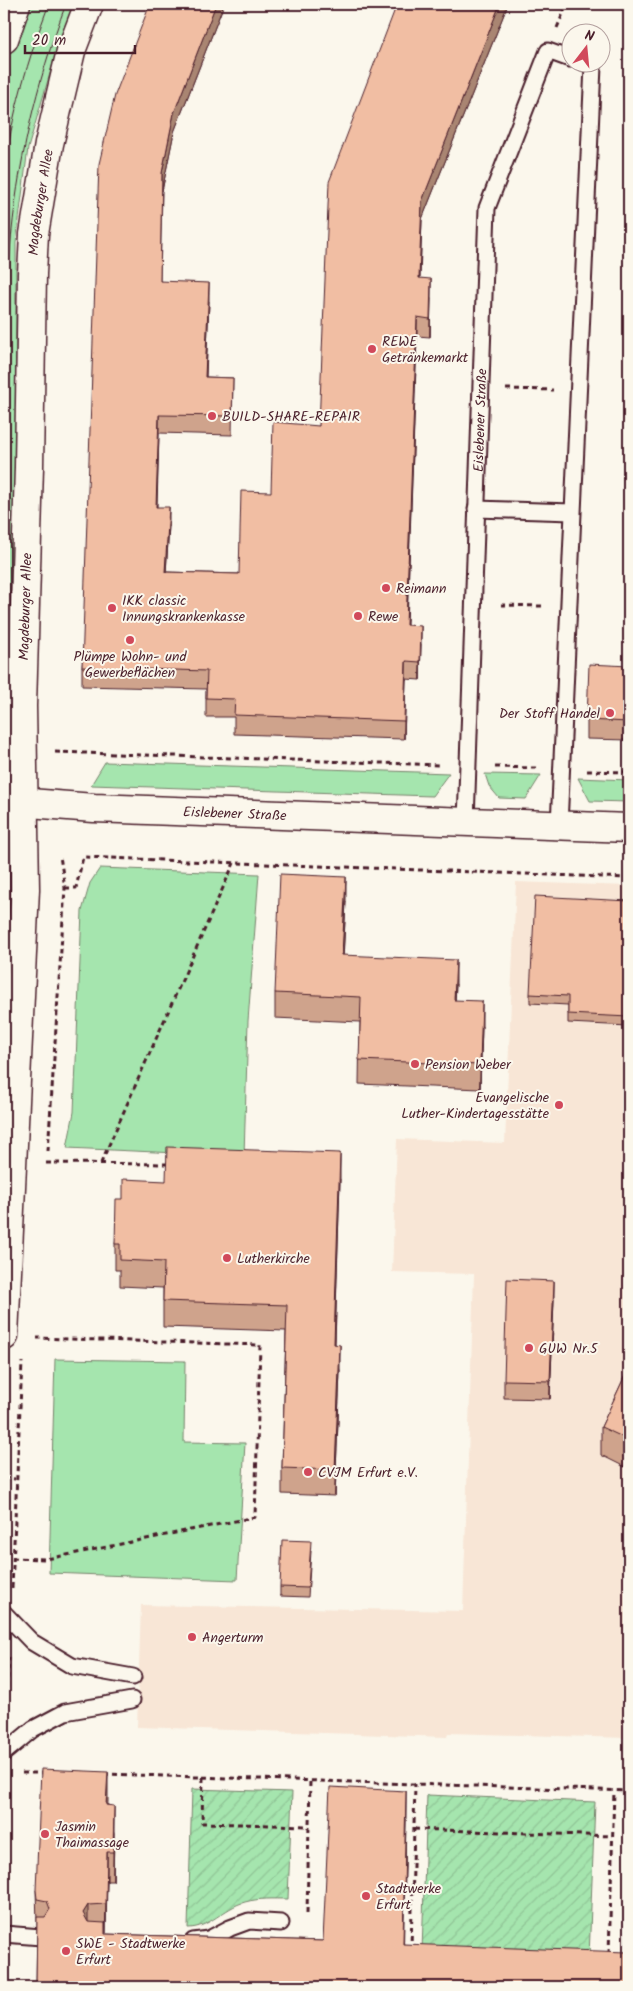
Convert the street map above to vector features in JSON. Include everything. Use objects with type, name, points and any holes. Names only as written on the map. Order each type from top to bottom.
[{"type":"main road","points":[[4,39],[16,4]]},
{"type":"main road","name":"Magdeburger Allee","points":[[4,1336],[25,889],[14,802],[22,706],[34,234],[49,144],[71,51],[89,4]]},
{"type":"main road","name":"Eislebener Straße","points":[[14,802],[94,808],[629,828]]},
{"type":"lane","name":"Eislebener Straße","points":[[466,822],[487,208],[548,52],[560,55]]},
{"type":"lane","points":[[559,826],[560,770],[593,72]]},
{"type":"lane","points":[[476,508],[572,512]]},
{"type":"lane","points":[[4,1613],[32,1642],[72,1666],[133,1677]]},
{"type":"lane","points":[[4,1753],[33,1729],[65,1712],[132,1700]]},
{"type":"lane","points":[[179,1943],[209,1939],[249,1921],[281,1923]]},
{"type":"lane","points":[[4,1934],[41,1937]]},
{"type":"path","points":[[481,388],[579,391]]},
{"type":"path","points":[[473,604],[568,607]]},
{"type":"path","points":[[53,752],[629,772]]},
{"type":"path","points":[[65,888],[76,888],[83,857],[629,878]]},
{"type":"path","points":[[101,1163],[234,863]]},
{"type":"path","points":[[46,1162],[174,1164]]},
{"type":"path","points":[[12,1558],[47,1559],[255,1517],[260,1345],[33,1338]]},
{"type":"path","points":[[4,1478],[15,1479]]},
{"type":"path","points":[[13,1774],[50,1773]]},
{"type":"path","points":[[97,1774],[629,1791]]},
{"type":"path","points":[[203,1777],[202,1823],[309,1826]]},
{"type":"path","points":[[307,1919],[310,1781]]},
{"type":"path","points":[[411,1955],[415,1784]]},
{"type":"path","points":[[608,1961],[614,1791]]},
{"type":"path","points":[[414,1829],[612,1836]]},
{"type":"shaded area","points":[[516,882],[629,886],[629,1738],[448,1733],[447,1737],[137,1727],[141,1605],[463,1611],[474,1274],[392,1272],[397,1139],[505,1143]]},
{"type":"green space","points":[[22,4],[73,4],[58,46],[28,148],[16,243],[15,711],[4,711],[4,57]]},
{"type":"green space","points":[[105,762],[449,773],[432,796],[91,785]]},
{"type":"green space","points":[[485,774],[541,775],[526,799],[499,798],[489,786]]},
{"type":"green space","points":[[578,778],[629,780],[629,802],[590,801]]},
{"type":"green space","points":[[100,868],[259,874],[248,1021],[244,1156],[67,1148],[74,1112],[82,911],[90,883]]},
{"type":"green space","points":[[55,1359],[185,1361],[184,1442],[245,1443],[237,1580],[49,1573]]},
{"type":"green space","points":[[192,1789],[292,1792],[288,1899],[261,1899],[245,1902],[203,1925],[188,1928]]},
{"type":"green space","points":[[427,1795],[595,1802],[589,1958],[422,1952]]},
{"type":"building","points":[[150,4],[216,4],[174,113],[162,173],[160,281],[209,283],[205,377],[233,378],[232,416],[159,415],[156,507],[169,507],[165,572],[239,574],[241,491],[271,492],[273,422],[319,426],[329,182],[397,4],[500,4],[422,201],[419,278],[431,279],[430,319],[417,317],[406,625],[421,626],[420,662],[406,661],[404,721],[234,715],[235,699],[206,698],[207,671],[82,667],[99,164],[115,95]]},
{"type":"building","points":[[589,664],[629,666],[629,722],[587,720]]},
{"type":"building","points":[[280,874],[346,877],[342,955],[456,960],[454,1000],[482,1001],[480,1065],[359,1060],[361,997],[275,993]]},
{"type":"building","points":[[535,896],[629,901],[629,1017],[568,1014],[568,996],[530,994]]},
{"type":"building","name":"Lutherkirche","points":[[167,1147],[340,1153],[334,1344],[340,1345],[335,1470],[282,1468],[287,1305],[163,1301],[164,1262],[120,1260],[120,1244],[115,1244],[116,1199],[123,1199],[123,1179],[166,1181]]},
{"type":"building","name":"GUW Nr.5","points":[[507,1279],[554,1281],[550,1381],[504,1380]]},
{"type":"building","points":[[629,1367],[629,1440],[601,1427]]},
{"type":"building","points":[[282,1540],[311,1541],[308,1588],[280,1587]]},
{"type":"building","points":[[41,1769],[108,1772],[106,1805],[114,1806],[113,1852],[107,1852],[106,1904],[88,1905],[83,1913],[88,1922],[105,1923],[105,1934],[323,1941],[330,1787],[406,1791],[403,1944],[627,1952],[629,1853],[629,1987],[36,1987],[37,1917],[45,1917],[50,1909],[47,1901],[37,1899],[36,1890]]},
{"type":"tram line","points":[[4,175],[11,131],[21,88],[49,4]]},
{"type":"tram line","points":[[4,426],[8,273],[17,188],[37,94],[66,4]]},
{"type":"place","name":"REWE Getränkemarkt","points":[[372,349]]},
{"type":"place","name":"BUILD-SHARE-REPAIR","points":[[212,416]]},
{"type":"place","name":"Reimann","points":[[386,588]]},
{"type":"place","name":"IKK classic Innungskrankenkasse","points":[[112,608]]},
{"type":"place","name":"Rewe","points":[[358,616]]},
{"type":"place","name":"Plümpe Wohn- und Gewerbeflächen","points":[[130,640]]},
{"type":"place","name":"Der Stoff Handel","points":[[610,713]]},
{"type":"place","name":"Pension Weber","points":[[415,1064]]},
{"type":"place","name":"Evangelische Luther-Kindertagesstätte","points":[[559,1105]]},
{"type":"place","name":"Lutherkirche","points":[[227,1258]]},
{"type":"place","name":"GUW Nr.5","points":[[529,1348]]},
{"type":"place","name":"CVJM Erfurt e.V.","points":[[308,1472]]},
{"type":"place","name":"Angerturm","points":[[192,1637]]},
{"type":"place","name":"Jasmin Thaimassage","points":[[45,1834]]},
{"type":"place","name":"Stadtwerke Erfurt","points":[[366,1896]]},
{"type":"place","name":"SWE - Stadtwerke Erfurt","points":[[66,1951]]}]
